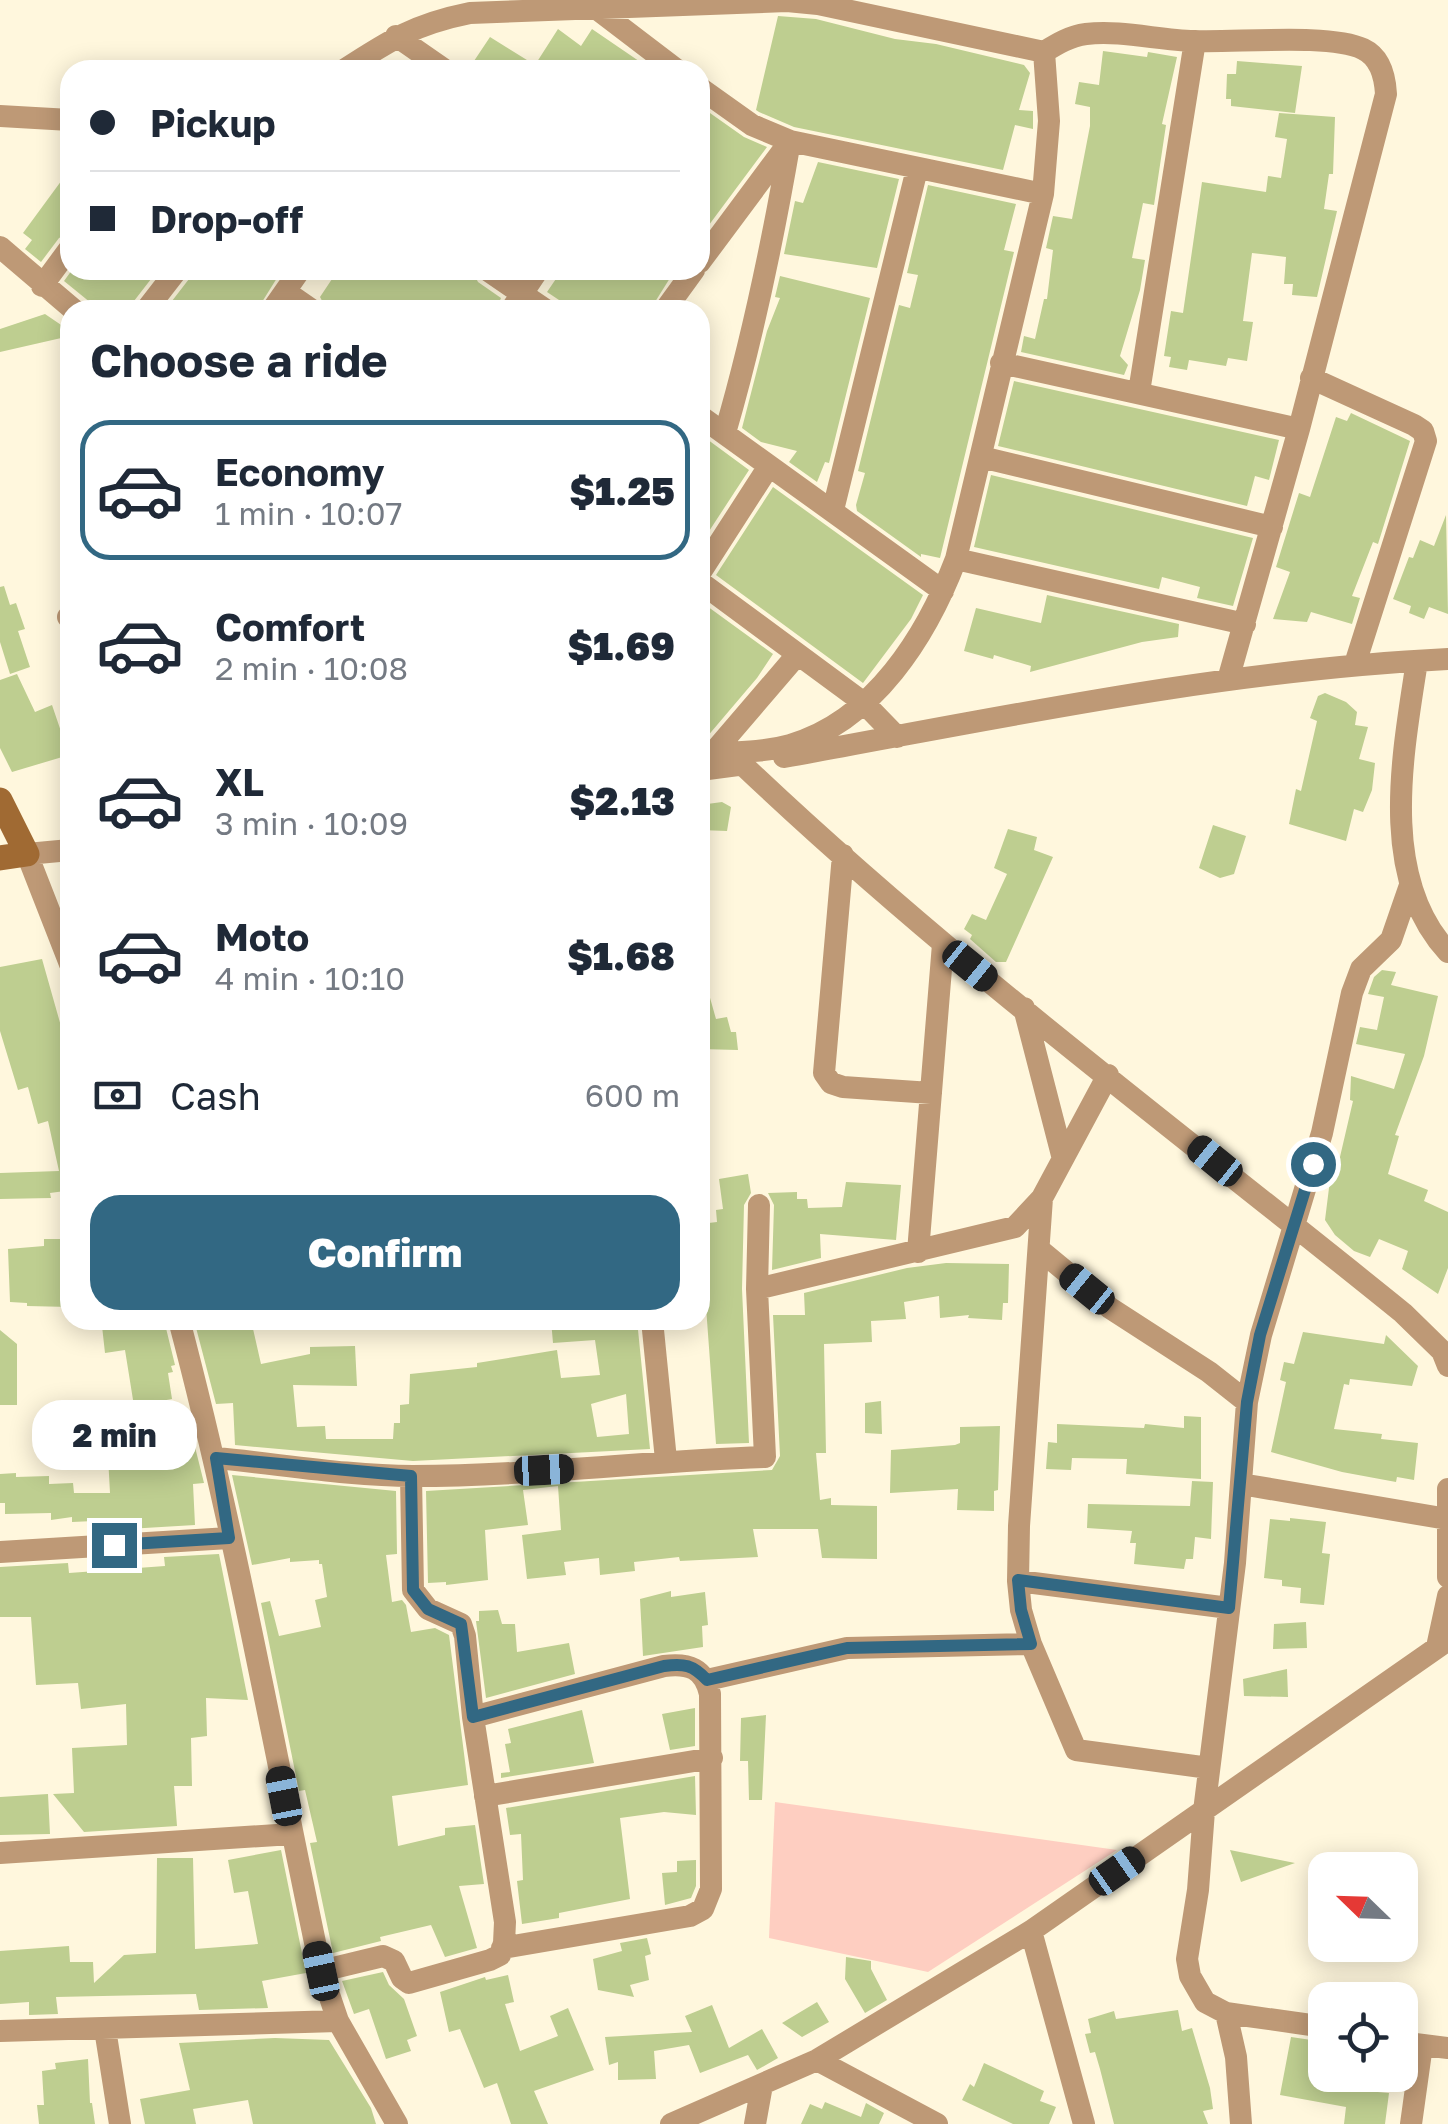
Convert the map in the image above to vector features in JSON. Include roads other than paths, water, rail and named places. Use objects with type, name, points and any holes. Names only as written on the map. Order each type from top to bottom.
[{"type":"main road","points":[[0,800],[27,854],[0,858]]},
{"type":"street","points":[[359,60],[427,22],[470,13],[788,1],[1044,52],[1061,41],[1084,34],[1195,41],[1346,43],[1365,50],[1378,62],[1386,94],[1299,429],[1228,680]]},
{"type":"street","points":[[597,9],[664,60]]},
{"type":"street","points":[[396,36],[431,60]]},
{"type":"street","points":[[1139,392],[1195,41]]},
{"type":"street","points":[[710,758],[792,744],[831,728],[864,703],[891,674],[944,591],[956,559],[1044,194],[1049,121],[1044,52]]},
{"type":"street","points":[[710,95],[752,124],[790,141],[1044,194]]},
{"type":"street","points":[[0,116],[60,119]]},
{"type":"street","points":[[710,244],[790,141]]},
{"type":"street","points":[[725,433],[750,349],[790,141]]},
{"type":"street","points":[[834,510],[917,169]]},
{"type":"street","points":[[0,247],[61,300]]},
{"type":"street","points":[[42,286],[60,262]]},
{"type":"street","points":[[154,300],[169,280]]},
{"type":"street","points":[[496,280],[515,300]]},
{"type":"street","points":[[1001,363],[1299,429]]},
{"type":"street","points":[[1311,378],[1414,425],[1423,431],[1426,441],[1355,664]]},
{"type":"street","points":[[710,423],[944,591]]},
{"type":"street","points":[[981,456],[1272,527]]},
{"type":"street","points":[[710,557],[769,466]]},
{"type":"street","points":[[956,559],[1245,624]]},
{"type":"street","points":[[710,590],[864,703],[897,737]]},
{"type":"street","points":[[710,754],[797,655]]},
{"type":"street","points":[[710,760],[743,765],[1228,680],[1355,664],[1448,659]]},
{"type":"street","points":[[1308,2025],[1226,2013],[1206,2002],[1190,1976],[1187,1959],[1229,1608],[1247,1402],[1260,1335],[1322,1133],[1352,992],[1361,969],[1391,940],[1409,888],[1403,798],[1405,743],[1417,661]]},
{"type":"street","points":[[743,765],[943,944],[1420,1328],[1442,1351],[1448,1366]]},
{"type":"street","points":[[60,851],[27,854],[60,938]]},
{"type":"street","points":[[843,856],[824,1073],[831,1083],[843,1087],[931,1092]]},
{"type":"street","points":[[1409,888],[1438,942],[1448,952]]},
{"type":"street","points":[[918,1252],[943,944]]},
{"type":"street","points":[[1024,1008],[1063,1160]]},
{"type":"street","points":[[756,1289],[1015,1227],[1042,1198],[1108,1075]]},
{"type":"street","points":[[1042,1198],[1019,1526],[1021,1610],[1031,1644],[1076,1750],[1209,1768]]},
{"type":"street","points":[[216,1458],[411,1476],[764,1458],[756,1289],[759,1204]]},
{"type":"street","points":[[1041,1251],[1110,1308],[1209,1372],[1247,1402]]},
{"type":"street","points":[[183,1330],[216,1458],[229,1538],[321,1971],[338,2021],[397,2124]]},
{"type":"street","points":[[653,1330],[666,1460]]},
{"type":"street","points":[[321,1971],[383,1956],[394,1961],[402,1978],[410,1982],[490,1960],[502,1948],[505,1922],[461,1624],[428,1609],[413,1590],[411,1476]]},
{"type":"street","points":[[1241,1484],[1447,1518]]},
{"type":"street","points":[[1448,1489],[1448,1577]]},
{"type":"street","points":[[0,1552],[229,1538]]},
{"type":"street","points":[[1018,1580],[1229,1608]]},
{"type":"street","points":[[670,2124],[817,2060],[1030,1931],[1443,1643],[1448,1596]]},
{"type":"street","points":[[707,1680],[847,1648],[1031,1644]]},
{"type":"street","points":[[473,1717],[664,1666],[683,1664],[696,1668],[707,1680],[712,1758],[710,1889],[703,1909],[690,1916],[502,1948]]},
{"type":"street","points":[[485,1796],[712,1758]]},
{"type":"street","points":[[0,1853],[292,1834]]},
{"type":"street","points":[[1030,1931],[1084,2124]]},
{"type":"street","points":[[1226,2013],[1236,2057],[1241,2124]]},
{"type":"street","points":[[0,2031],[338,2021]]},
{"type":"street","points":[[105,2029],[120,2124]]},
{"type":"street","points":[[1418,2045],[1448,2048]]},
{"type":"street","points":[[817,2060],[936,2124]]},
{"type":"street","points":[[756,2124],[762,2085]]},
{"type":"street","points":[[1411,2092],[1411,2124]]}]
